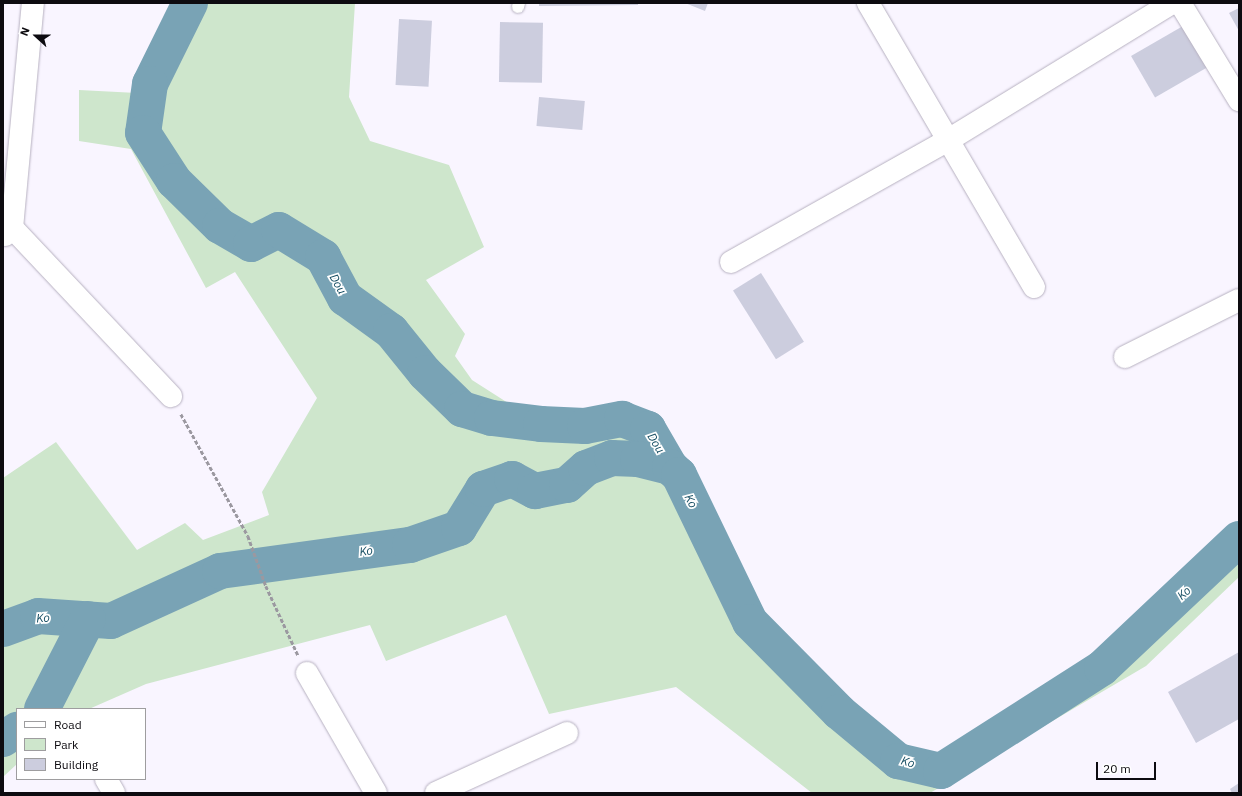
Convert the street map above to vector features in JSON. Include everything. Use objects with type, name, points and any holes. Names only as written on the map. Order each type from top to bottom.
[{"type":"street","points":[[33,3],[6,228],[171,396]]},
{"type":"street","points":[[868,3],[950,140],[1034,287]]},
{"type":"street","points":[[731,262],[950,140],[1172,3]]},
{"type":"street","points":[[1180,3],[1239,100]]},
{"type":"street","points":[[1125,357],[1239,300]]},
{"type":"street","points":[[307,673],[376,793]]},
{"type":"street","points":[[436,793],[566,733]]},
{"type":"street","points":[[107,780],[114,793]]},
{"type":"path","points":[[171,396],[248,536],[266,586],[307,673]]},
{"type":"green space","points":[[170,3],[355,3],[349,97],[370,141],[449,165],[484,247],[426,280],[465,334],[455,356],[472,380],[541,424],[585,426],[622,419],[648,429],[679,475],[750,622],[839,712],[898,761],[941,771],[1102,668],[1239,539],[1239,577],[1146,666],[930,793],[812,793],[676,687],[549,714],[506,615],[386,661],[370,625],[146,684],[91,708],[16,708],[16,765],[3,777],[3,478],[56,442],[137,550],[185,523],[203,540],[269,515],[262,492],[317,398],[235,272],[206,288],[131,149],[79,141],[79,90],[137,93],[170,11]]},
{"type":"building","points":[[539,3],[638,3],[638,5],[539,6]]},
{"type":"building","points":[[685,3],[708,3],[705,11]]},
{"type":"building","points":[[1239,8],[1239,31],[1229,13]]},
{"type":"building","points":[[399,19],[432,21],[429,87],[396,85]]},
{"type":"building","points":[[500,22],[543,23],[542,83],[499,82]]},
{"type":"building","points":[[1183,26],[1207,68],[1155,98],[1131,56]]},
{"type":"building","points":[[539,97],[585,101],[582,130],[536,126]]},
{"type":"building","points":[[761,273],[804,342],[776,359],[733,290]]},
{"type":"building","points":[[1239,652],[1239,719],[1196,743],[1168,692]]},
{"type":"building","points":[[1239,783],[1239,793],[1232,793],[1230,789]]},
{"type":"waterway","name":"Dou","points":[[190,3],[150,84],[143,133],[174,181],[220,226],[251,244],[279,230],[323,257],[345,298],[391,331],[425,373],[462,409],[492,418],[541,424],[585,426],[622,419],[648,429],[670,467]]},
{"type":"waterway","name":"Ko","points":[[3,629],[38,616],[111,621],[220,571],[410,545],[459,528],[483,489],[512,479],[535,491],[567,485],[586,468],[612,458],[638,459],[670,467],[679,475],[750,622],[839,712],[898,761],[941,771],[1102,668],[1239,539]]},
{"type":"waterway","points":[[43,708],[88,619]]},
{"type":"waterway","points":[[3,739],[16,731]]}]
